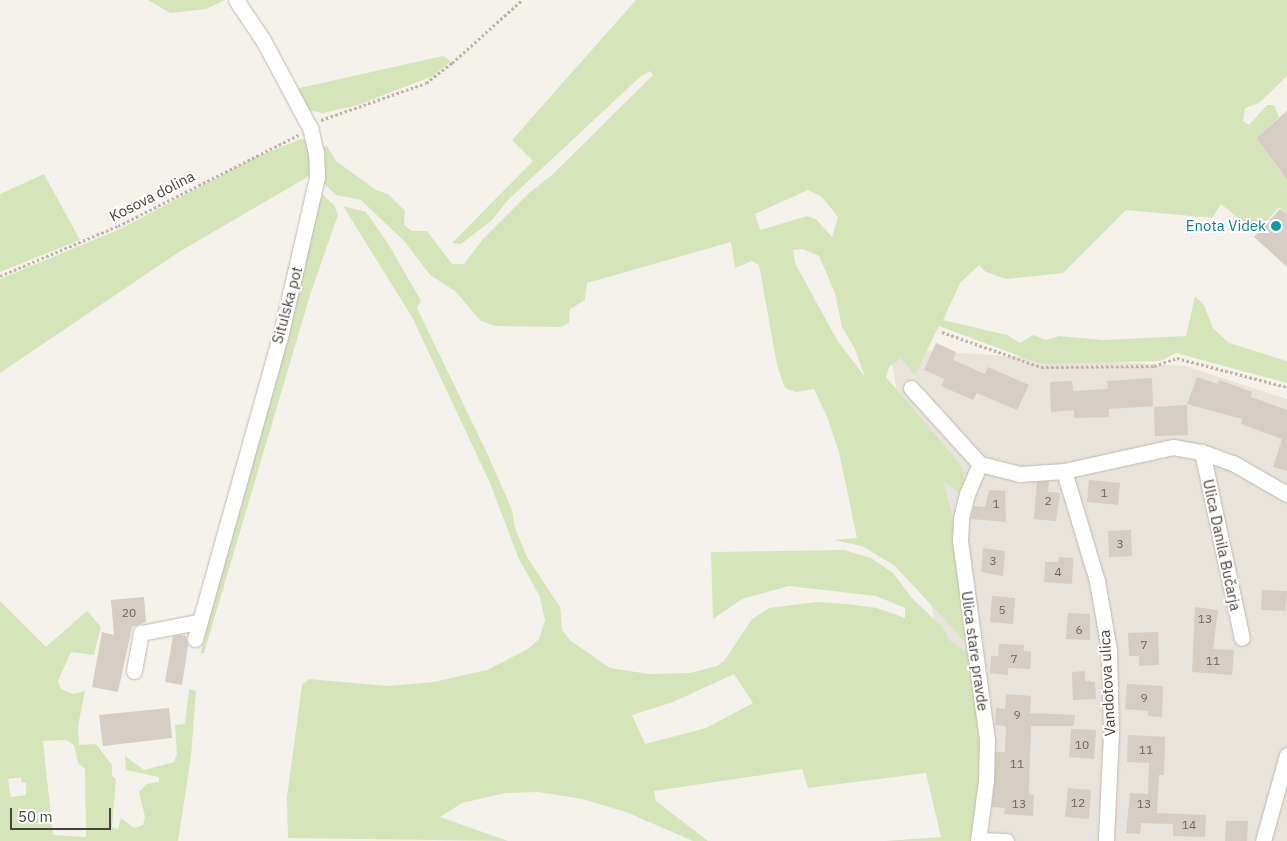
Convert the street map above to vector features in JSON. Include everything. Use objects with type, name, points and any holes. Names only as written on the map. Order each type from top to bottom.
[{"type":"street","name":"Situlska pot","points":[[195,639],[198,622],[280,333],[317,177],[316,153],[310,128],[263,40],[236,0]]},
{"type":"street","points":[[911,388],[980,464]]},
{"type":"street","name":"Ulica Danila Bučarja","points":[[980,464],[1020,474],[1064,471],[1172,447],[1202,452],[1233,462],[1287,494]]},
{"type":"street","name":"Ulica Danila Bučarja","points":[[1202,452],[1242,638]]},
{"type":"street","name":"Ulica stare pravde","points":[[978,841],[986,780],[987,740],[960,540],[961,518],[967,494],[980,464]]},
{"type":"street","name":"Vandotova ulica","points":[[1064,471],[1097,581],[1109,650],[1110,733],[1106,841]]},
{"type":"street","points":[[134,671],[141,633],[198,622]]},
{"type":"street","points":[[1263,841],[1287,755]]},
{"type":"street","points":[[978,841],[1006,841]]},
{"type":"path","name":"Kosova dolina","points":[[0,276],[118,226],[310,128],[323,119],[392,98],[426,83],[522,0]]},
{"type":"path","points":[[942,332],[1041,368],[1154,366],[1177,358],[1287,387]]},
{"type":"shaded area","points":[[890,349],[1185,366],[1287,399],[1287,841],[960,841],[967,824]]},
{"type":"green space","points":[[148,0],[225,0],[206,9],[170,13]]},
{"type":"green space","points":[[636,0],[1287,0],[1287,76],[1259,103],[1245,108],[1243,121],[1249,125],[1267,105],[1274,105],[1279,117],[1256,138],[1282,174],[1287,171],[1287,215],[1279,207],[1256,233],[1221,204],[1212,218],[1126,210],[1063,273],[1006,279],[986,272],[979,265],[960,283],[943,320],[1007,335],[1020,343],[1033,335],[1046,340],[1059,336],[1103,340],[1186,336],[1195,296],[1204,305],[1213,328],[1229,343],[1287,361],[1287,383],[1176,353],[1161,361],[1041,364],[939,326],[915,375],[901,358],[889,367],[886,377],[960,464],[964,473],[963,486],[958,492],[943,481],[954,521],[969,646],[895,566],[862,546],[833,540],[857,538],[839,452],[828,419],[814,389],[796,392],[785,388],[777,365],[759,265],[752,261],[735,268],[731,242],[587,283],[585,300],[570,309],[569,323],[561,327],[495,326],[481,321],[455,291],[430,275],[405,242],[361,200],[336,195],[322,182],[323,148],[327,146],[336,161],[376,190],[388,194],[405,211],[404,225],[412,231],[427,231],[452,264],[464,264],[483,239],[529,193],[553,174],[653,75],[650,71],[640,77],[507,201],[492,220],[461,244],[452,243],[533,161],[512,140]],"holes":[[[808,190],[822,197],[838,217],[832,237],[816,219],[807,216],[760,230],[755,214]],[[803,249],[819,256],[835,293],[842,327],[855,349],[865,377],[837,340],[795,263],[793,250]]]},
{"type":"green space","points":[[443,56],[451,61],[433,76],[358,105],[323,113],[307,110],[295,89]]},
{"type":"green space","points":[[301,139],[307,140],[311,146],[311,175],[179,252],[0,373],[0,279],[120,229],[256,157]]},
{"type":"green space","points":[[44,174],[80,240],[0,272],[0,194]]},
{"type":"green space","points":[[320,192],[334,205],[338,215],[311,292],[204,653],[201,653],[205,624]]},
{"type":"green space","points":[[343,206],[366,212],[389,245],[421,301],[417,308],[487,453],[512,510],[515,528],[527,557],[560,607],[562,630],[571,641],[610,668],[649,674],[690,673],[717,666],[724,661],[752,619],[769,608],[817,602],[847,604],[877,608],[905,618],[905,608],[876,596],[789,586],[742,599],[713,619],[711,552],[844,550],[871,558],[893,573],[912,598],[944,629],[949,640],[970,655],[983,744],[971,841],[885,841],[941,837],[926,773],[808,788],[802,769],[654,791],[656,801],[708,841],[693,841],[626,812],[582,799],[538,792],[506,793],[462,803],[440,817],[508,841],[288,838],[287,797],[302,685],[309,679],[388,686],[434,682],[487,670],[528,649],[539,639],[545,620],[540,597],[518,557],[490,483],[412,317]],"holes":[[[734,674],[753,703],[706,728],[645,744],[632,715],[673,702]]]},
{"type":"green space","points":[[0,601],[46,647],[87,611],[101,627],[94,655],[71,652],[58,681],[61,689],[73,694],[85,691],[78,726],[79,745],[96,744],[112,765],[112,776],[116,779],[112,827],[118,829],[121,818],[134,828],[143,825],[145,817],[139,792],[147,784],[159,782],[159,777],[126,770],[125,756],[144,770],[174,762],[177,754],[175,725],[185,724],[189,689],[196,691],[191,756],[178,841],[0,841]],"holes":[[[66,740],[74,745],[78,763],[85,769],[86,837],[53,835],[43,741]],[[21,777],[21,782],[26,783],[26,795],[11,797],[8,779]]]},
{"type":"building","points":[[1287,111],[1287,180],[1256,138]]},
{"type":"building","name":"Enota Videk","points":[[1280,209],[1287,215],[1287,267],[1254,237]]},
{"type":"building","points":[[936,343],[956,352],[953,360],[985,374],[988,367],[1029,385],[1017,410],[977,393],[973,400],[941,386],[945,379],[924,370]]},
{"type":"building","points":[[1197,377],[1218,384],[1219,380],[1252,392],[1251,397],[1287,410],[1287,471],[1273,467],[1282,439],[1241,424],[1242,419],[1187,404]]},
{"type":"building","points":[[1152,378],[1153,406],[1109,409],[1109,417],[1074,418],[1074,410],[1051,412],[1050,382],[1072,381],[1073,391],[1108,389],[1107,381]]},
{"type":"building","points":[[1187,405],[1188,435],[1155,436],[1154,407]]},
{"type":"building","points":[[1089,480],[1120,483],[1118,505],[1087,502]]},
{"type":"building","points":[[1049,481],[1048,492],[1060,493],[1056,521],[1034,519],[1037,482]]},
{"type":"building","points":[[989,490],[1005,491],[1006,522],[971,519],[974,506],[985,507]]},
{"type":"building","points":[[1131,530],[1132,556],[1109,557],[1108,531]]},
{"type":"building","points":[[983,548],[1005,551],[1003,576],[981,572]]},
{"type":"building","points":[[1059,557],[1073,558],[1072,584],[1044,582],[1045,562],[1058,562]]},
{"type":"building","points":[[1262,590],[1287,591],[1286,611],[1261,610]]},
{"type":"building","points":[[992,596],[1015,598],[1013,624],[990,622]]},
{"type":"building","points":[[144,597],[146,622],[132,627],[118,692],[92,687],[102,632],[114,635],[111,600]]},
{"type":"building","points":[[1195,607],[1218,610],[1213,649],[1234,650],[1232,675],[1192,672]]},
{"type":"building","points":[[1068,613],[1090,614],[1090,640],[1066,639]]},
{"type":"building","points":[[1158,632],[1159,665],[1139,666],[1139,656],[1129,656],[1128,633]]},
{"type":"building","points":[[173,636],[186,636],[188,646],[182,685],[165,682]]},
{"type":"building","points":[[999,644],[1024,645],[1024,651],[1031,652],[1030,669],[1008,668],[1008,675],[990,673],[991,656],[998,656]]},
{"type":"building","points":[[1085,671],[1085,681],[1095,682],[1096,699],[1073,700],[1072,672]]},
{"type":"building","points":[[1127,684],[1163,686],[1162,717],[1148,716],[1148,711],[1125,709]]},
{"type":"building","points":[[1006,694],[1031,696],[1030,713],[1075,715],[1074,726],[1031,726],[1029,794],[1034,795],[1033,816],[1004,814],[1005,808],[992,807],[996,752],[1005,752],[1006,726],[995,725],[996,708],[1005,709]]},
{"type":"building","points":[[169,708],[172,738],[103,746],[99,715]]},
{"type":"building","points":[[1071,729],[1096,730],[1094,759],[1069,757]]},
{"type":"building","points":[[1128,735],[1165,737],[1164,775],[1159,775],[1157,813],[1206,815],[1205,837],[1173,836],[1173,824],[1141,823],[1140,834],[1126,833],[1130,793],[1148,794],[1149,763],[1127,762]]},
{"type":"building","points":[[1068,788],[1091,790],[1089,819],[1065,817]]},
{"type":"building","points":[[1226,821],[1248,821],[1247,841],[1225,841]]},
{"type":"place","name":"Enota Videk","points":[[1276,226]]}]
